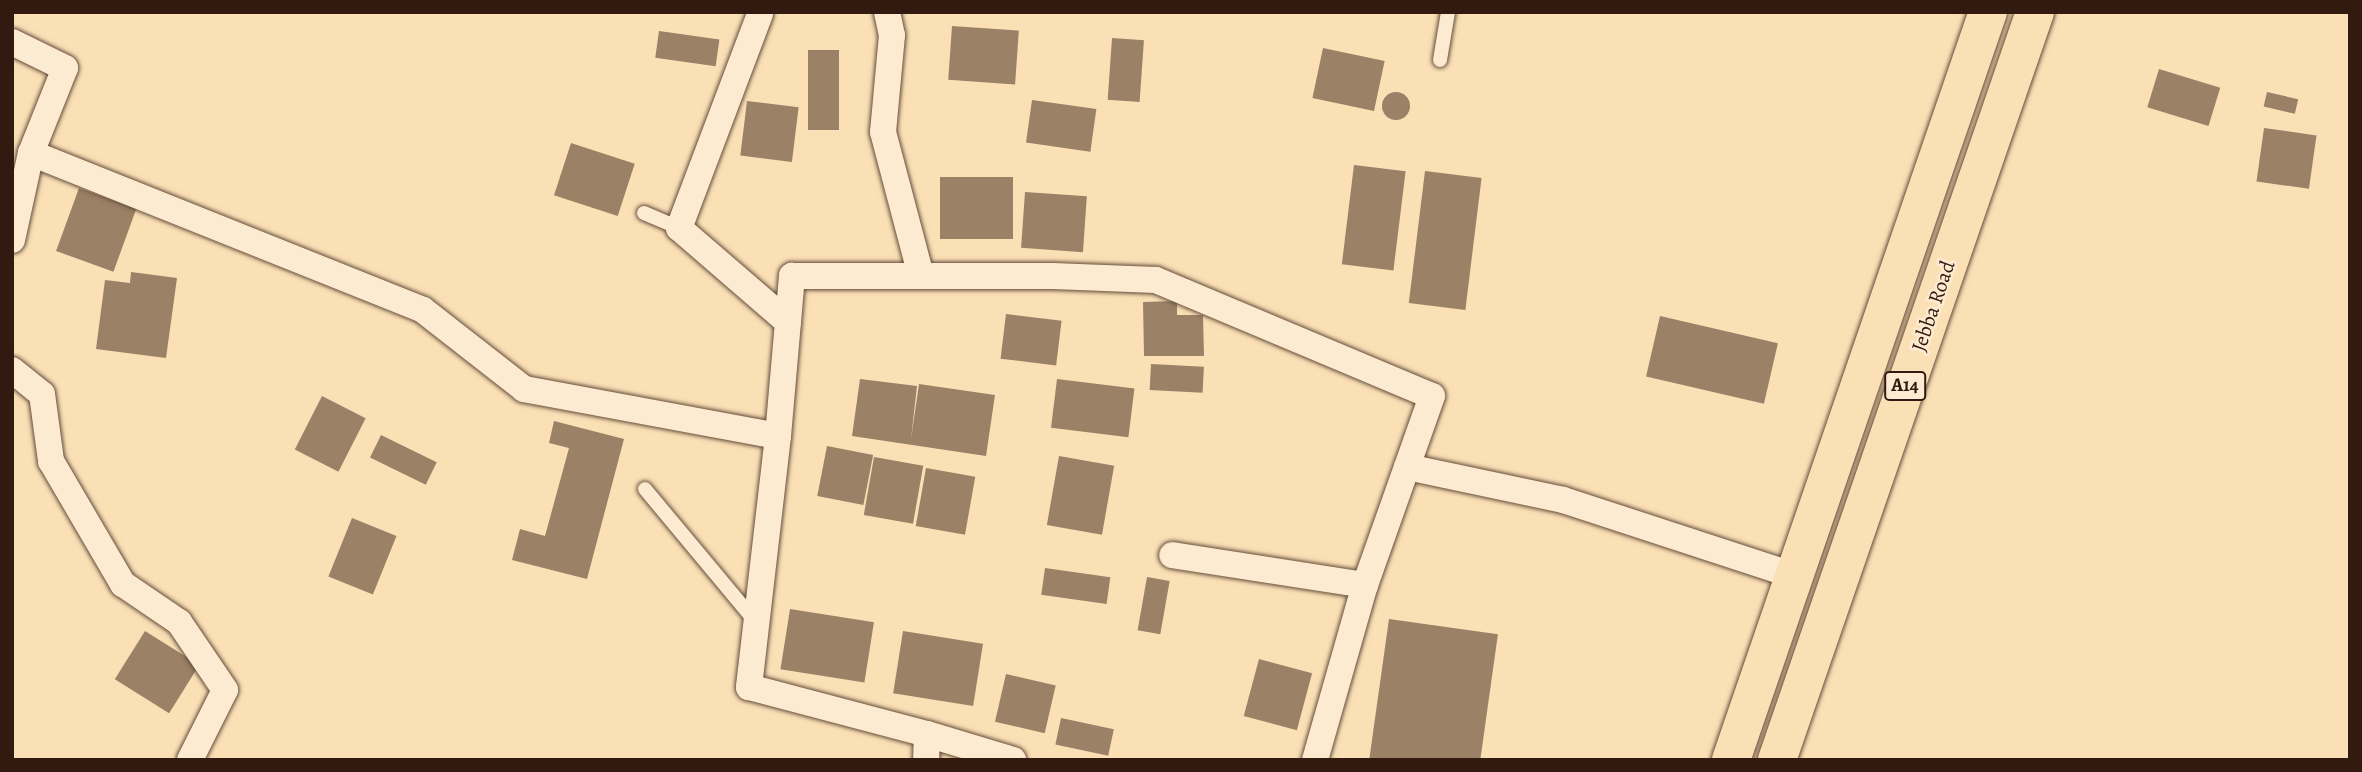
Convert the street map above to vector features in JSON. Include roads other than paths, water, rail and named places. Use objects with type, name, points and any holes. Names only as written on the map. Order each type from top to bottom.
[{"type":"highway","points":[[1731,760],[1988,12]]},
{"type":"highway","name":"Jebba Road","points":[[1777,760],[2035,12]]},
{"type":"street","points":[[887,12],[892,35],[883,132],[921,276]]},
{"type":"street","points":[[760,13],[679,228],[788,321]]},
{"type":"street","points":[[12,42],[65,68],[32,153],[12,240]]},
{"type":"street","points":[[32,153],[423,310],[524,389],[778,436]]},
{"type":"street","points":[[1013,760],[926,747],[749,687],[778,436],[792,276],[1156,280],[1432,396],[1365,585],[1315,760]]},
{"type":"street","points":[[12,370],[41,394],[51,461],[123,584],[179,622],[225,690],[190,760]]},
{"type":"street","points":[[1407,467],[1563,500],[1796,576]]},
{"type":"street","points":[[1172,555],[1365,585]]},
{"type":"lane","points":[[1440,60],[1448,12]]},
{"type":"lane","points":[[644,213],[679,228]]},
{"type":"lane","points":[[645,489],[757,622]]}]
